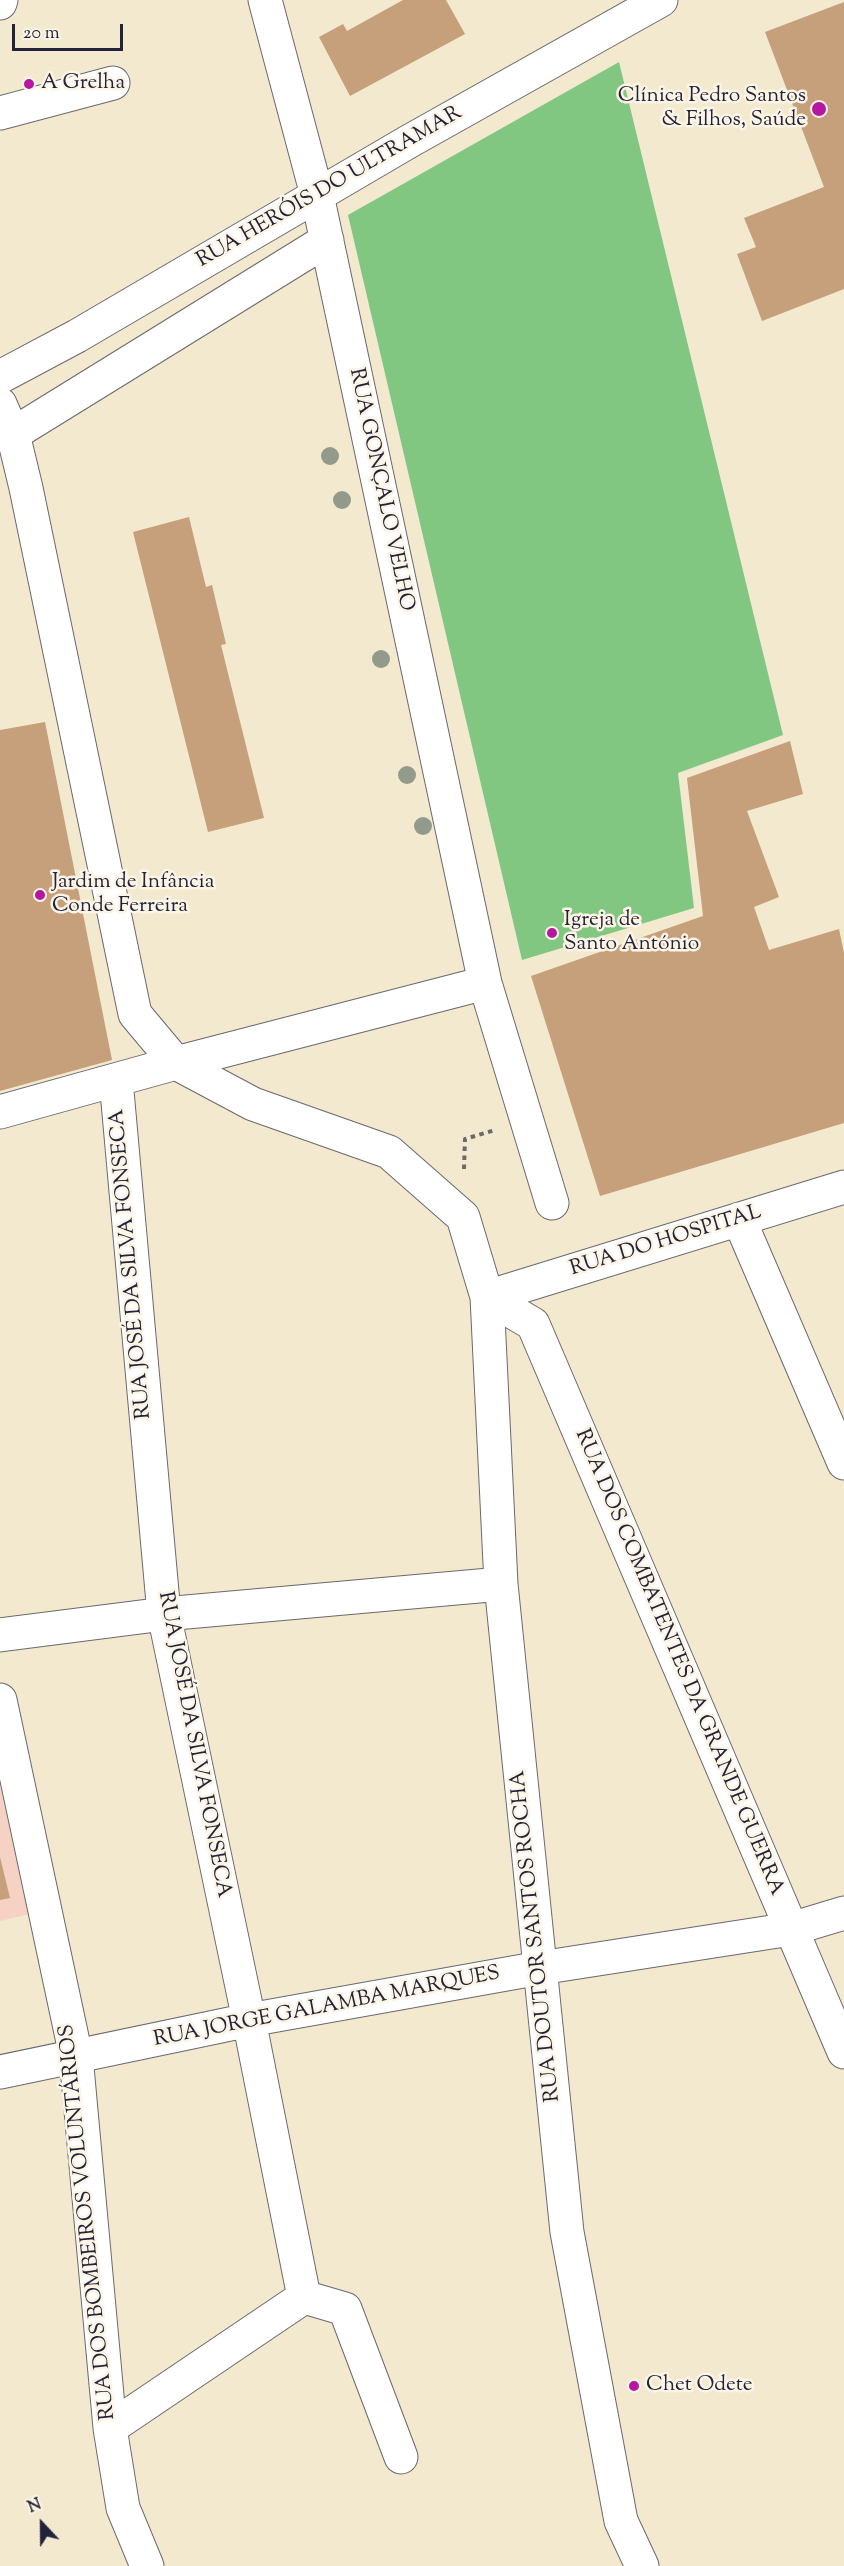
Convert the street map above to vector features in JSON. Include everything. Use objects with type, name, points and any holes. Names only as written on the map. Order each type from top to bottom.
[{"type":"street","name":"RUA HERÓIS DO ULTRAMAR","points":[[0,377],[77,336],[317,195],[661,0]]},
{"type":"street","name":"RUA GONÇALO VELHO","points":[[262,1],[317,195],[485,983],[552,1203]]},
{"type":"street","points":[[0,113],[113,83]]},
{"type":"street","points":[[13,434],[327,240]]},
{"type":"street","points":[[173,279],[198,320]]},
{"type":"street","points":[[77,336],[102,379]]},
{"type":"street","points":[[0,404],[13,434],[135,1014],[176,1063],[253,1104],[389,1152],[463,1217]]},
{"type":"street","points":[[0,1112],[176,1063],[485,983]]},
{"type":"street","name":"RUA JOSÉ DA SILVA FONSECA","points":[[116,1080],[164,1614],[304,2297]]},
{"type":"street","name":"RUA DO HOSPITAL","points":[[487,1298],[844,1187]]},
{"type":"street","name":"RUA DOUTOR SANTOS ROCHA","points":[[463,1217],[487,1298],[501,1584],[567,2232],[621,2521],[642,2566]]},
{"type":"street","points":[[739,1220],[844,1463]]},
{"type":"street","name":"RUA DOS COMBATENTES DA GRANDE GUERRA","points":[[487,1298],[533,1324],[844,2052]]},
{"type":"street","points":[[0,1635],[164,1614],[501,1584]]},
{"type":"street","name":"RUA DOS BOMBEIROS VOLUNTÁRIOS","points":[[0,1700],[76,2056],[110,2428],[123,2508],[147,2566]]},
{"type":"street","name":"RUA JORGE GALAMBA MARQUES","points":[[0,2072],[249,2020],[540,1968],[791,1929],[844,1912]]},
{"type":"street","points":[[110,2428],[304,2297],[345,2309],[401,2457]]},
{"type":"path","points":[[463,1217],[465,1139],[527,1120]]},
{"type":"shaded area","points":[[0,1779],[30,1914],[0,1921]]},
{"type":"green space","points":[[619,62],[783,735],[678,773],[694,908],[522,960],[348,215]]},
{"type":"building","points":[[403,0],[446,0],[465,34],[350,96],[319,37],[343,24],[347,31]]},
{"type":"building","name":"Clínica Pedro Santos & Filhos, Saúde","points":[[844,2],[844,289],[762,321],[737,254],[756,247],[744,218],[824,187],[765,32]]},
{"type":"building","points":[[189,517],[206,587],[212,585],[226,644],[221,645],[264,818],[208,832],[133,532]]},
{"type":"building","name":"Jardim de Infância Conde Ferreira","points":[[45,722],[112,1060],[0,1091],[0,730]]},
{"type":"building","points":[[790,741],[803,794],[747,811],[779,897],[754,907],[769,950],[839,929],[844,953],[844,1123],[600,1196],[531,976],[703,916],[687,778]]},
{"type":"building","points":[[0,1857],[10,1898],[0,1900]]},
{"type":"place","name":"A Grelha","points":[[29,84]]},
{"type":"place","name":"Clínica Pedro Santos & Filhos, Saúde","points":[[819,109]]},
{"type":"place","name":"Jardim de Infância Conde Ferreira","points":[[40,895]]},
{"type":"place","name":"Igreja de Santo António","points":[[552,933]]},
{"type":"place","name":"Chet Odete","points":[[634,2386]]}]
